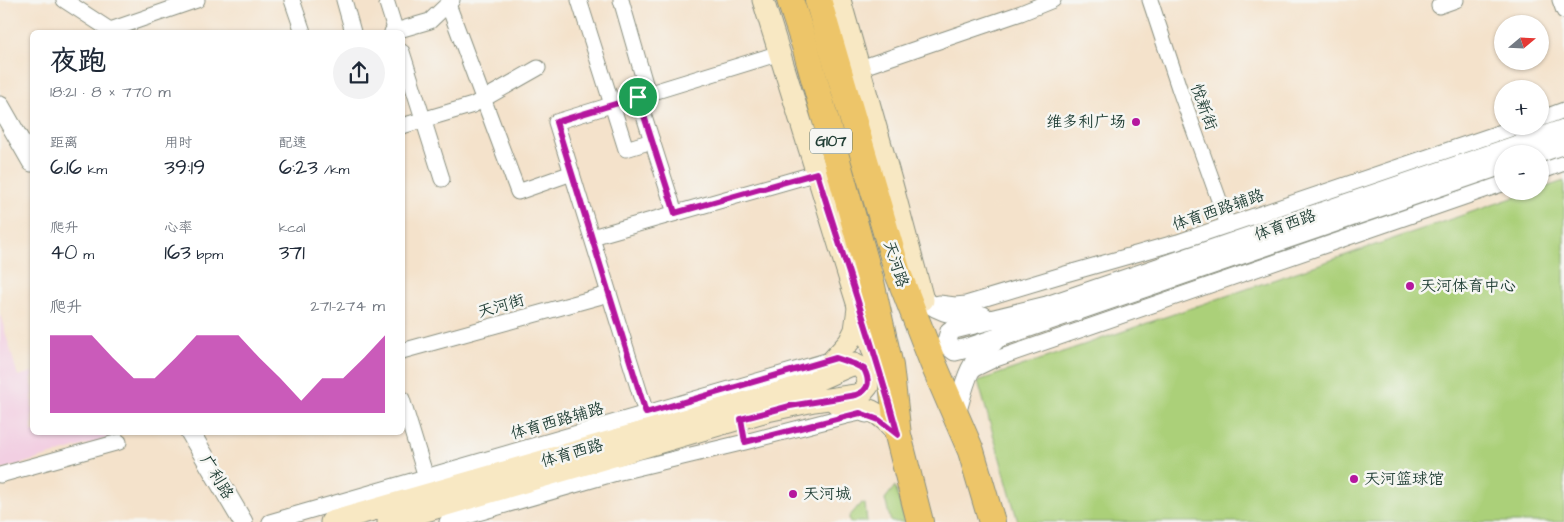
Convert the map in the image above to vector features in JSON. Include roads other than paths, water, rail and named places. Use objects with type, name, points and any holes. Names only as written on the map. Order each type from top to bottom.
[{"type":"highway","name":"天河路","points":[[790,0],[805,46],[871,282],[890,366],[898,435],[920,522]]},
{"type":"highway","name":"天河路","points":[[818,0],[898,273],[933,363],[971,451],[992,522]]},
{"type":"main road","points":[[763,0],[878,365],[898,435]]},
{"type":"main road","points":[[840,0],[923,300]]},
{"type":"main road","points":[[813,391],[845,361],[849,342],[855,330],[858,306]]},
{"type":"main road","points":[[813,391],[856,395],[865,390],[868,386],[864,369],[845,361]]},
{"type":"main road","points":[[813,391],[879,414],[885,418],[898,435]]},
{"type":"main road","name":"体育西路","points":[[388,522],[741,419],[813,391]]},
{"type":"main road","name":"体育西路","points":[[331,522],[429,485],[690,419],[813,391]]},
{"type":"street","points":[[64,0],[110,30],[196,0]]},
{"type":"street","points":[[292,0],[302,30]]},
{"type":"street","points":[[344,0],[352,30]]},
{"type":"street","points":[[386,0],[395,30]]},
{"type":"street","points":[[579,0],[626,149],[652,141]]},
{"type":"street","points":[[621,0],[652,141],[675,213]]},
{"type":"street","points":[[860,68],[1021,13],[1052,0]]},
{"type":"street","name":"悦新街","points":[[1150,0],[1228,225]]},
{"type":"street","points":[[1439,6],[1456,0]]},
{"type":"street","points":[[1560,0],[1564,11]]},
{"type":"street","points":[[399,30],[430,21],[450,2],[518,192],[572,173]]},
{"type":"street","points":[[646,413],[556,122],[780,53]]},
{"type":"street","points":[[405,62],[442,179]]},
{"type":"street","points":[[405,125],[473,105],[538,68]]},
{"type":"street","points":[[0,106],[30,158]]},
{"type":"street","points":[[1549,116],[1564,110]]},
{"type":"street","name":"体育西路","points":[[1494,168],[1000,337],[955,351],[947,341],[950,331],[954,329],[1047,306],[1402,176],[1564,129]]},
{"type":"street","name":"体育西路辅路","points":[[923,300],[955,305],[966,304],[1077,270],[1156,249],[1228,225],[1402,176],[1498,135]]},
{"type":"street","points":[[1549,149],[1564,144]]},
{"type":"street","points":[[1549,169],[1564,163]]},
{"type":"street","points":[[592,237],[817,173]]},
{"type":"street","points":[[968,372],[994,360],[1494,187]]},
{"type":"street","points":[[898,273],[923,300],[935,308],[954,314],[1004,317]]},
{"type":"street","name":"天河街","points":[[405,350],[609,294]]},
{"type":"street","points":[[923,300],[933,363]]},
{"type":"street","points":[[956,414],[968,372],[987,346],[1000,337]]},
{"type":"street","name":"体育西路辅路","points":[[270,522],[429,485],[646,413],[845,361]]},
{"type":"street","points":[[405,409],[429,485]]},
{"type":"street","points":[[447,522],[616,473],[860,413],[879,420],[898,435]]},
{"type":"street","points":[[741,419],[745,442]]},
{"type":"street","name":"广利路","points":[[192,435],[243,522]]},
{"type":"street","points":[[0,475],[119,442]]},
{"type":"place","name":"维多利广场","points":[[1136,122]]},
{"type":"place","name":"天河体育中心","points":[[1410,286]]},
{"type":"place","name":"天河篮球馆","points":[[1354,479]]},
{"type":"place","name":"天河城","points":[[793,494]]}]
